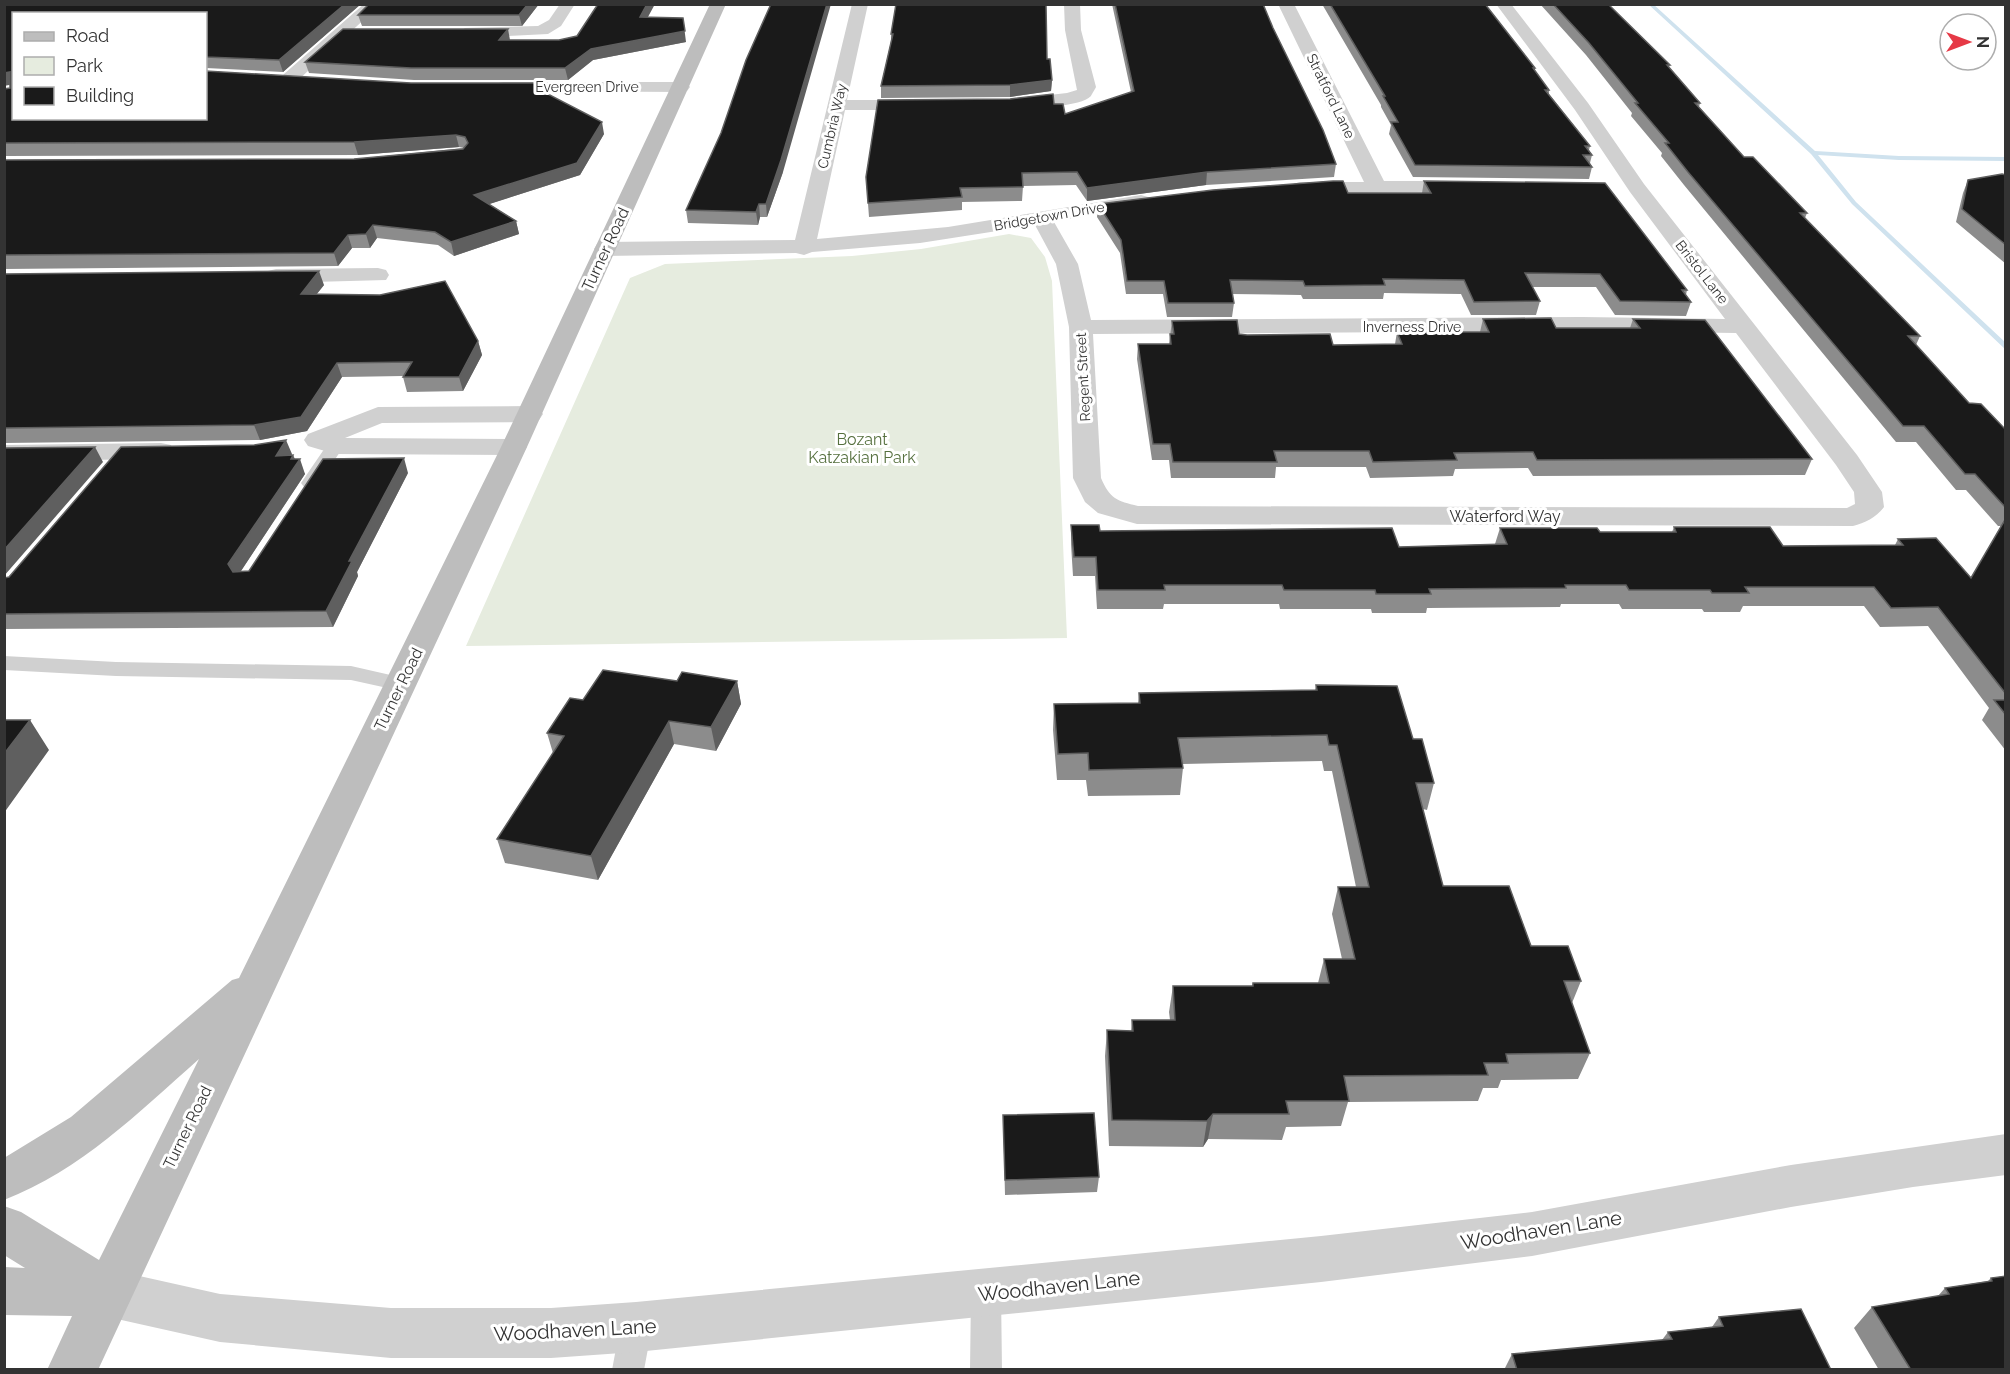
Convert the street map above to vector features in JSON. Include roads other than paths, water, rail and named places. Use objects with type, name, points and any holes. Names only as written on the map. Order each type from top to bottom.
[{"type":"main road","name":"Turner Road","points":[[72,1370],[530,414],[718,4]]},
{"type":"main road","points":[[4,1179],[22,1172],[87,1131],[256,983]]},
{"type":"main road","points":[[4,1228],[108,1293]]},
{"type":"main road","points":[[4,1292],[108,1293]]},
{"type":"street","points":[[312,80],[284,78],[345,33],[374,4]]},
{"type":"street","points":[[448,33],[543,31],[555,23],[568,4]]},
{"type":"street","name":"Cumbria Way","points":[[804,248],[860,4]]},
{"type":"street","points":[[989,104],[1070,98],[1083,93],[1087,87],[1073,30],[1072,4]]},
{"type":"street","name":"Stratford Lane","points":[[1286,4],[1377,187]]},
{"type":"street","name":"Bristol Lane","points":[[1503,4],[1582,107],[1637,188],[1847,461],[1868,492],[1870,507]]},
{"type":"street","points":[[345,33],[368,33]]},
{"type":"street","name":"Evergreen Drive","points":[[483,87],[681,87]]},
{"type":"street","points":[[837,105],[936,105]]},
{"type":"street","points":[[1278,189],[1484,187]]},
{"type":"street","points":[[1613,188],[1637,188]]},
{"type":"street","name":"Bridgetown Drive","points":[[605,249],[804,248],[923,237],[1157,199]]},
{"type":"street","name":"Regent Street","points":[[1041,217],[1067,264],[1081,327],[1087,478],[1095,496],[1108,507],[1137,515]]},
{"type":"street","points":[[250,276],[378,275]]},
{"type":"street","name":"Inverness Drive","points":[[1081,327],[1744,326]]},
{"type":"street","points":[[316,443],[378,415],[530,414]]},
{"type":"street","points":[[390,446],[408,415]]},
{"type":"street","points":[[316,443],[514,447]]},
{"type":"street","points":[[4,453],[117,460],[180,451]]},
{"type":"street","name":"Waterford Way","points":[[1137,515],[1853,517],[1870,507]]},
{"type":"street","name":"Woodhaven Lane","points":[[108,1293],[220,1317],[391,1333],[551,1334],[632,1348],[986,1293],[1321,1259],[1532,1234],[1791,1186],[1913,1166],[2006,1154]]},
{"type":"lane","points":[[298,502],[316,443]]},
{"type":"lane","points":[[4,663],[116,669],[351,673],[401,684]]},
{"type":"lane","points":[[986,1293],[986,1370]]},
{"type":"waterway","points":[[1650,4],[1813,153]]},
{"type":"waterway","points":[[1813,153],[1899,158],[2006,159]]},
{"type":"waterway","points":[[1813,153],[1854,203],[2006,348]]},
{"type":"park label","name":"Bozant Katzakian Park","points":[[862,448]]}]
